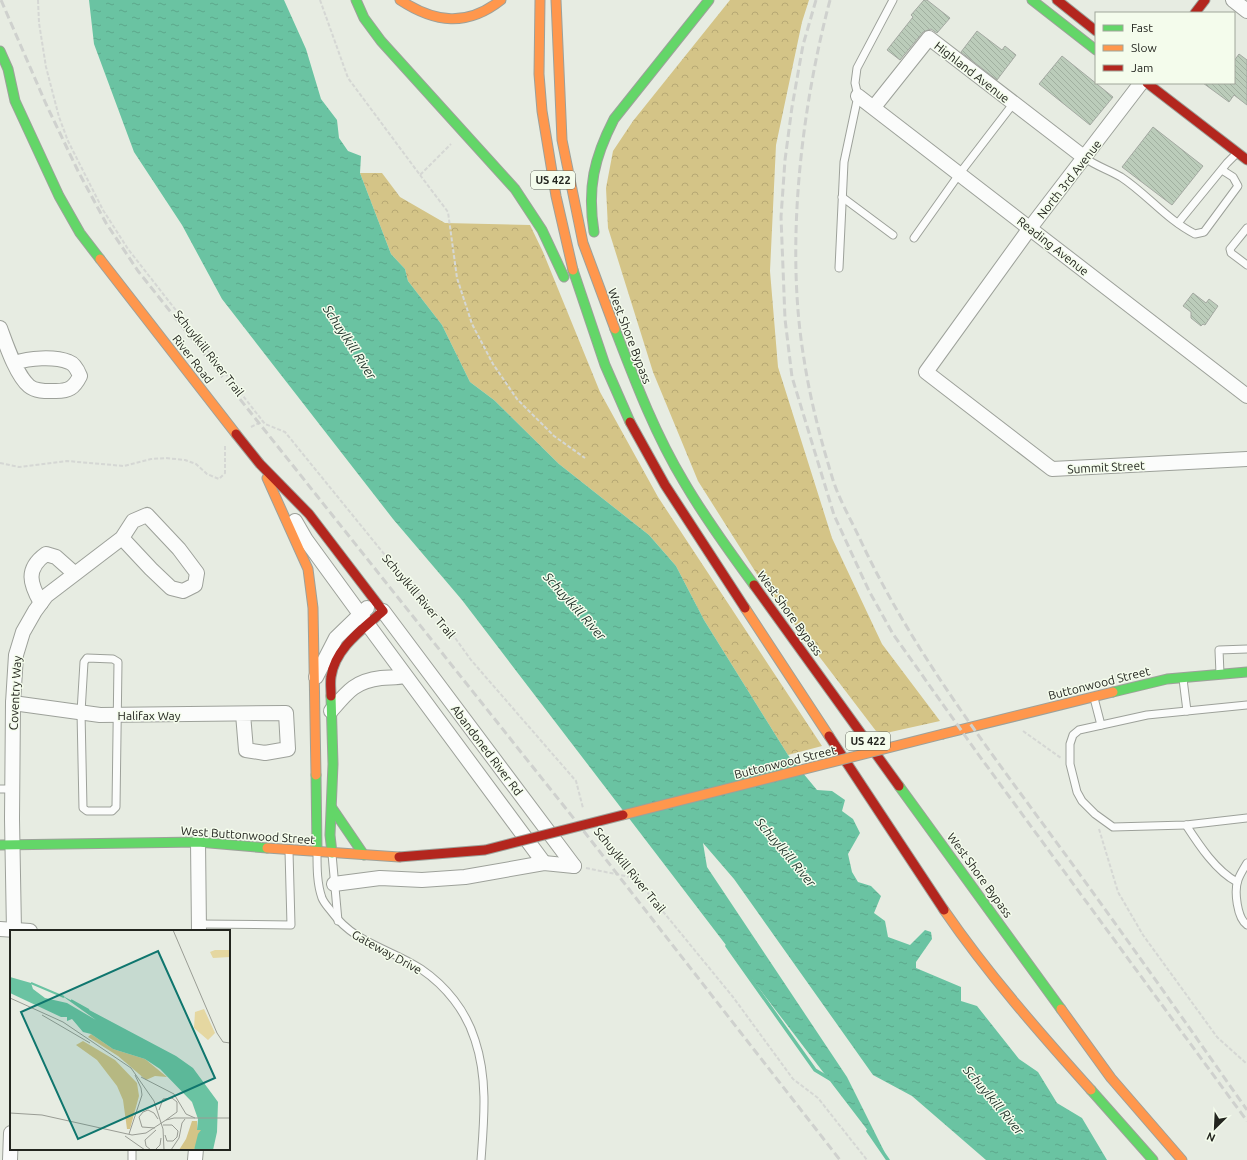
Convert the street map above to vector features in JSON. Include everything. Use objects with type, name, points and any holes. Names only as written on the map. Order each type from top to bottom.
[{"type":"main road","points":[[356,0],[364,18],[381,41],[515,189],[526,204],[552,251],[567,285]]},
{"type":"main road","points":[[400,0],[418,11],[433,16],[460,18],[486,11],[501,0]]},
{"type":"main road","name":"US 422","points":[[540,0],[540,74],[542,111],[556,196],[571,265],[602,355],[629,420],[665,485],[895,838],[967,943],[1020,1010],[1152,1160]]},
{"type":"main road","name":"West Shore Bypass","points":[[556,0],[556,31],[562,140],[583,243],[601,295],[642,400],[683,481],[721,540],[1111,1078],[1182,1160]]},
{"type":"main road","points":[[596,240],[590,212],[591,179],[597,153],[603,140],[614,119],[709,0]]},
{"type":"main road","points":[[1032,0],[1095,49]]},
{"type":"main road","points":[[1057,0],[1095,30]]},
{"type":"main road","points":[[1196,12],[1205,0]]},
{"type":"main road","name":"River Road","points":[[0,51],[8,69],[15,101],[59,196],[80,233],[260,464],[309,514],[379,606]]},
{"type":"main road","points":[[1148,84],[1247,160]]},
{"type":"main road","name":"River Road","points":[[0,85],[15,101]]},
{"type":"main road","points":[[599,255],[601,295]]},
{"type":"main road","points":[[573,299],[584,326],[602,355]]},
{"type":"main road","points":[[260,464],[308,569],[313,608],[317,851]]},
{"type":"main road","points":[[332,853],[330,834],[332,808],[330,684],[334,665],[340,653],[352,639],[364,619]]},
{"type":"main road","name":"Buttonwood Street","points":[[399,857],[485,850],[1167,679],[1183,676],[1247,672]]},
{"type":"main road","points":[[332,808],[364,855]]},
{"type":"main road","points":[[292,850],[306,835],[317,813]]},
{"type":"main road","name":"West Buttonwood Street","points":[[6,845],[198,842],[399,857]]},
{"type":"street","points":[[1233,0],[1247,11]]},
{"type":"street","name":"Highland Avenue","points":[[874,107],[929,38],[1085,158]]},
{"type":"street","name":"North 3rd Avenue","points":[[926,372],[1030,228],[1140,84]]},
{"type":"street","name":"Reading Avenue","points":[[858,96],[1247,396]]},
{"type":"street","points":[[0,328],[15,363]]},
{"type":"street","name":"Summit Street","points":[[926,372],[1052,469],[1247,459]]},
{"type":"street","name":"Abandoned River Rd","points":[[260,464],[306,540],[544,863]]},
{"type":"street","points":[[147,515],[179,549],[197,572],[194,585],[183,591],[171,588],[122,538],[133,521],[147,515]]},
{"type":"street","name":"Coventry Way","points":[[9,930],[6,789],[14,703],[16,655],[23,632],[46,596],[74,573],[122,538]]},
{"type":"street","points":[[41,603],[32,588],[30,577],[40,559],[46,554],[56,557],[74,573]]},
{"type":"street","points":[[315,679],[331,645],[379,606]]},
{"type":"street","name":"Abandoned River Rd","points":[[379,606],[574,866]]},
{"type":"street","points":[[331,712],[354,685],[368,680],[405,676]]},
{"type":"street","name":"Halifax Way","points":[[14,703],[100,715],[286,713],[288,749],[265,753],[246,750],[244,714]]},
{"type":"street","points":[[198,842],[199,928]]},
{"type":"street","points":[[334,884],[380,878],[422,880],[465,877],[544,863],[574,866]]},
{"type":"street","points":[[10,1150],[10,1160]]},
{"type":"street","points":[[195,1160],[196,1150]]},
{"type":"lane","points":[[839,268],[844,162],[858,96],[855,83],[857,68],[893,0]]},
{"type":"lane","points":[[914,238],[1013,104]]},
{"type":"lane","points":[[1178,223],[1238,152]]},
{"type":"lane","points":[[1085,158],[1097,166],[1121,177],[1178,223],[1196,234],[1204,232],[1238,186],[1233,177],[1222,170]]},
{"type":"lane","points":[[842,197],[892,236]]},
{"type":"lane","points":[[1247,228],[1230,249],[1231,253],[1247,265]]},
{"type":"lane","points":[[1220,674],[1219,650],[1247,648]]},
{"type":"lane","points":[[87,658],[113,659],[118,662],[116,807],[112,811],[87,811],[83,808],[81,712],[84,662],[87,658]]},
{"type":"lane","points":[[1183,676],[1187,711]]},
{"type":"lane","points":[[1094,697],[1101,725]]},
{"type":"lane","points":[[1247,705],[1147,715],[1079,730],[1071,739],[1070,764],[1077,792],[1082,801],[1095,814],[1113,827],[1186,825],[1247,818]]},
{"type":"lane","points":[[1186,825],[1221,870],[1228,877],[1237,882]]},
{"type":"lane","points":[[199,928],[292,925],[292,850]]},
{"type":"lane","name":"Gateway Drive","points":[[317,851],[318,879],[322,900],[338,921],[359,938],[420,969],[445,989],[463,1013],[475,1038],[483,1068],[484,1104],[481,1160]]},
{"type":"lane","points":[[332,853],[338,921]]},
{"type":"lane","points":[[1247,863],[1237,882],[1236,895],[1241,919],[1247,925]]},
{"type":"path","name":"Schuylkill River Trail","points":[[38,0],[39,23],[46,67],[59,117],[68,141],[103,210],[128,249],[266,424],[285,432],[389,560],[440,617],[471,660],[576,781],[583,808],[587,814]]},
{"type":"path","points":[[320,0],[348,78],[448,212],[457,278],[472,324],[493,364],[516,398],[554,436],[585,458]]},
{"type":"path","points":[[420,175],[463,132]]},
{"type":"path","points":[[0,463],[19,467],[67,461],[124,466],[151,459],[166,458],[185,460],[196,464],[207,474],[219,480],[225,473],[225,446],[238,435]]},
{"type":"path","points":[[1022,731],[1070,764]]},
{"type":"path","points":[[1095,814],[1118,892],[1143,934],[1217,1036],[1247,1064]]},
{"type":"path","name":"Schuylkill River Trail","points":[[599,833],[733,998],[794,1079],[818,1098],[867,1160]]},
{"type":"path","points":[[574,866],[635,878]]},
{"type":"green space","points":[[730,0],[809,0],[802,22],[776,145],[770,271],[778,367],[832,538],[882,644],[940,721],[886,733],[876,731],[760,579],[698,481],[653,372],[608,228],[606,188],[613,151],[633,121]]},
{"type":"green space","points":[[360,173],[382,173],[400,197],[445,223],[530,225],[543,252],[600,392],[658,497],[822,746],[788,755],[704,620],[676,566],[649,535],[559,464],[494,400],[470,382],[442,325],[408,281],[405,269],[391,254]]},
{"type":"water","name":"Schuylkill River","points":[[89,0],[284,0],[306,49],[321,99],[337,120],[339,138],[348,151],[361,156],[360,173],[391,254],[405,269],[408,281],[442,325],[470,382],[494,400],[559,464],[649,535],[676,566],[704,620],[788,755],[817,790],[832,791],[845,800],[842,811],[853,819],[860,833],[848,854],[852,872],[858,882],[871,886],[881,896],[874,913],[885,921],[888,937],[910,945],[925,930],[931,932],[932,939],[916,962],[916,968],[961,987],[961,1001],[977,1006],[1019,1059],[1038,1072],[1057,1103],[1082,1118],[1107,1160],[986,1160],[912,1096],[873,1075],[734,879],[703,843],[707,867],[847,1077],[885,1153],[462,600],[393,519],[222,299],[182,225],[134,152],[94,44]]},
{"type":"building","points":[[924,0],[927,0],[950,18],[937,33],[931,29],[923,32],[900,60],[887,50],[913,17],[911,15]]},
{"type":"building","points":[[977,31],[1002,50],[1005,46],[1016,55],[997,80],[961,52]]},
{"type":"building","points":[[1239,54],[1247,60],[1247,105],[1234,95],[1229,102],[1204,84],[1235,84],[1235,60]]},
{"type":"building","points":[[1062,56],[1113,97],[1090,125],[1039,84]]},
{"type":"building","points":[[1153,127],[1203,166],[1172,205],[1122,167]]},
{"type":"building","points":[[1193,293],[1206,303],[1209,299],[1218,306],[1205,325],[1203,324],[1201,326],[1191,318],[1191,312],[1183,306]]},
{"type":"waterway","points":[[727,946],[815,1070],[830,1079]]},
{"type":"waterway","points":[[868,1131],[888,1160]]},
{"type":"railway","points":[[1,0],[46,104],[78,171],[106,223],[138,271],[579,825],[840,1160]]},
{"type":"railway","points":[[816,0],[803,45],[792,107],[785,160],[781,217],[785,319],[792,377],[834,515],[869,591],[893,634],[978,754],[1247,1121]]},
{"type":"railway","points":[[830,0],[811,86],[804,132],[796,225],[796,271],[798,316],[806,374],[820,435],[835,487],[878,575],[898,612],[942,683],[990,752],[1119,928],[1247,1110]]},
{"type":"traffic: fast","points":[[356,0],[364,18],[381,41],[515,189],[542,230],[564,277]]},
{"type":"traffic: fast","points":[[594,232],[591,201],[592,187],[597,160],[607,133],[614,119],[709,0]]},
{"type":"traffic: fast","points":[[1032,0],[1095,49]]},
{"type":"traffic: fast","points":[[0,51],[8,69],[15,101],[59,196],[80,233],[100,259]]},
{"type":"traffic: fast","points":[[573,270],[605,365],[630,422]]},
{"type":"traffic: fast","points":[[615,329],[646,407],[674,464],[692,495],[726,547],[754,585]]},
{"type":"traffic: fast","points":[[1113,692],[1167,679],[1247,672]]},
{"type":"traffic: fast","points":[[331,696],[333,764],[330,835],[332,853]]},
{"type":"traffic: fast","points":[[316,775],[317,849]]},
{"type":"traffic: fast","points":[[899,786],[1061,1009]]},
{"type":"traffic: fast","points":[[332,808],[364,855]]},
{"type":"traffic: fast","points":[[0,845],[198,842],[267,848]]},
{"type":"traffic: fast","points":[[1091,1090],[1153,1160]]},
{"type":"traffic: slow","points":[[400,0],[426,14],[451,19],[476,15],[501,0]]},
{"type":"traffic: slow","points":[[540,0],[539,74],[542,111],[556,196],[573,270]]},
{"type":"traffic: slow","points":[[556,0],[562,140],[583,243],[615,329]]},
{"type":"traffic: slow","points":[[100,259],[236,434]]},
{"type":"traffic: slow","points":[[267,478],[308,569],[313,608],[316,775]]},
{"type":"traffic: slow","points":[[745,608],[829,736]]},
{"type":"traffic: slow","points":[[943,734],[1113,692]]},
{"type":"traffic: slow","points":[[623,815],[943,734]]},
{"type":"traffic: slow","points":[[267,848],[399,857]]},
{"type":"traffic: slow","points":[[944,910],[996,980],[1091,1090]]},
{"type":"traffic: slow","points":[[1061,1009],[1111,1078],[1182,1160]]},
{"type":"traffic: jam","points":[[1057,0],[1095,30]]},
{"type":"traffic: jam","points":[[1196,12],[1205,0]]},
{"type":"traffic: jam","points":[[1148,84],[1247,160]]},
{"type":"traffic: jam","points":[[630,422],[665,485],[745,608]]},
{"type":"traffic: jam","points":[[236,434],[260,464],[309,514],[383,611],[351,640],[338,657],[331,677],[331,696]]},
{"type":"traffic: jam","points":[[754,585],[899,786]]},
{"type":"traffic: jam","points":[[829,736],[944,910]]},
{"type":"traffic: jam","points":[[399,857],[485,850],[623,815]]}]
